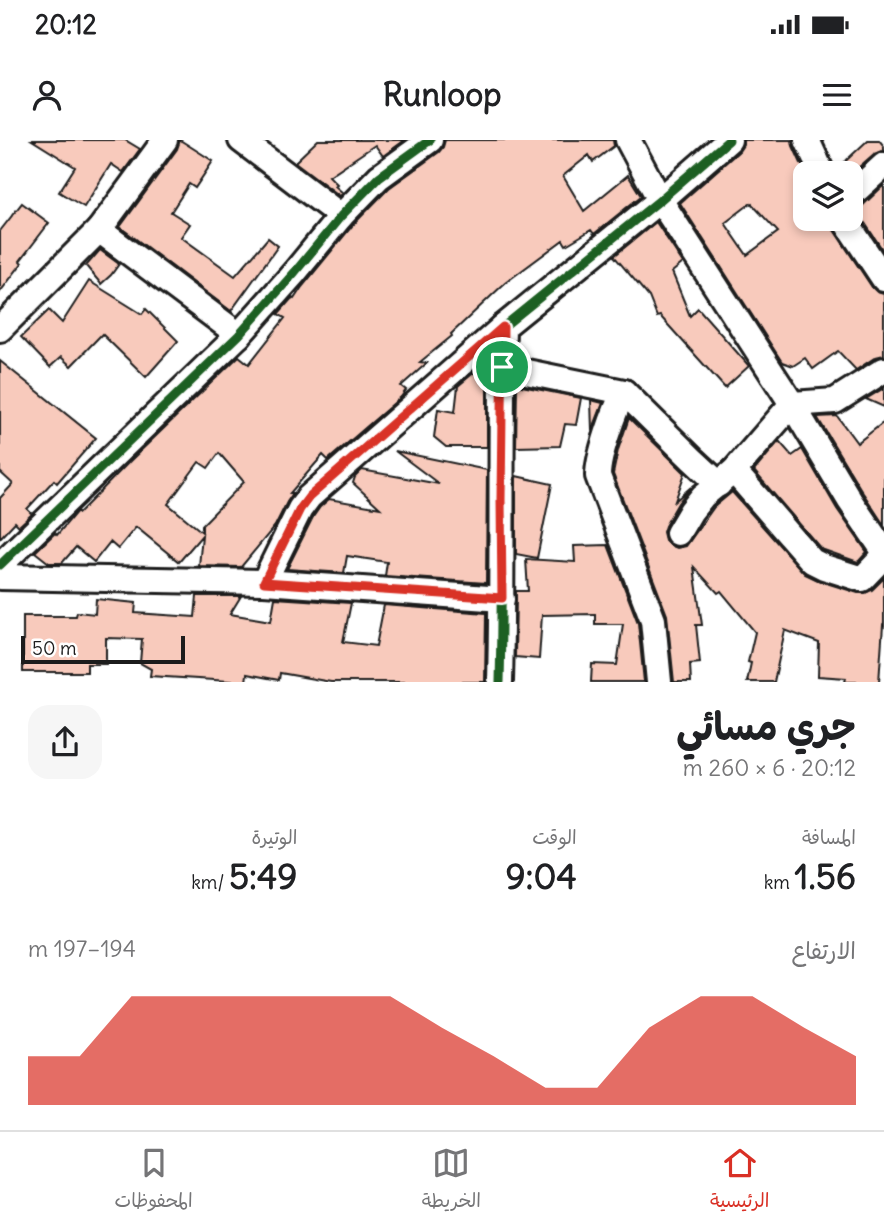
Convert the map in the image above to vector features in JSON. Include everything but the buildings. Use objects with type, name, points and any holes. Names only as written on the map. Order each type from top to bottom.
[{"type":"street","points":[[0,329],[99,230],[165,140]]},
{"type":"street","points":[[241,140],[341,216]]},
{"type":"street","points":[[0,565],[239,335],[341,216],[379,177],[430,140]]},
{"type":"street","points":[[502,367],[624,392],[692,459],[727,477],[813,561],[824,567],[862,579],[884,553],[792,404],[660,200],[628,140]]},
{"type":"street","points":[[264,582],[300,509],[309,497],[503,327],[660,200],[729,140]]},
{"type":"street","points":[[807,140],[817,161]]},
{"type":"street","points":[[863,184],[884,164]]},
{"type":"street","points":[[99,230],[239,335]]},
{"type":"street","points":[[852,231],[884,279]]},
{"type":"street","points":[[500,682],[503,327]]},
{"type":"street","points":[[678,533],[703,496],[727,477],[792,404],[835,401],[884,370]]},
{"type":"street","points":[[624,392],[616,409],[598,476],[653,620],[659,682]]},
{"type":"street","points":[[0,577],[264,582],[502,598]]},
{"type":"cycle path","points":[[0,565],[239,335],[341,216],[379,177],[430,140]]},
{"type":"cycle path","points":[[500,682],[503,327],[660,200],[729,140]]},
{"type":"route","points":[[503,327],[502,367],[502,598],[264,582],[300,509],[309,497],[503,327]]}]
